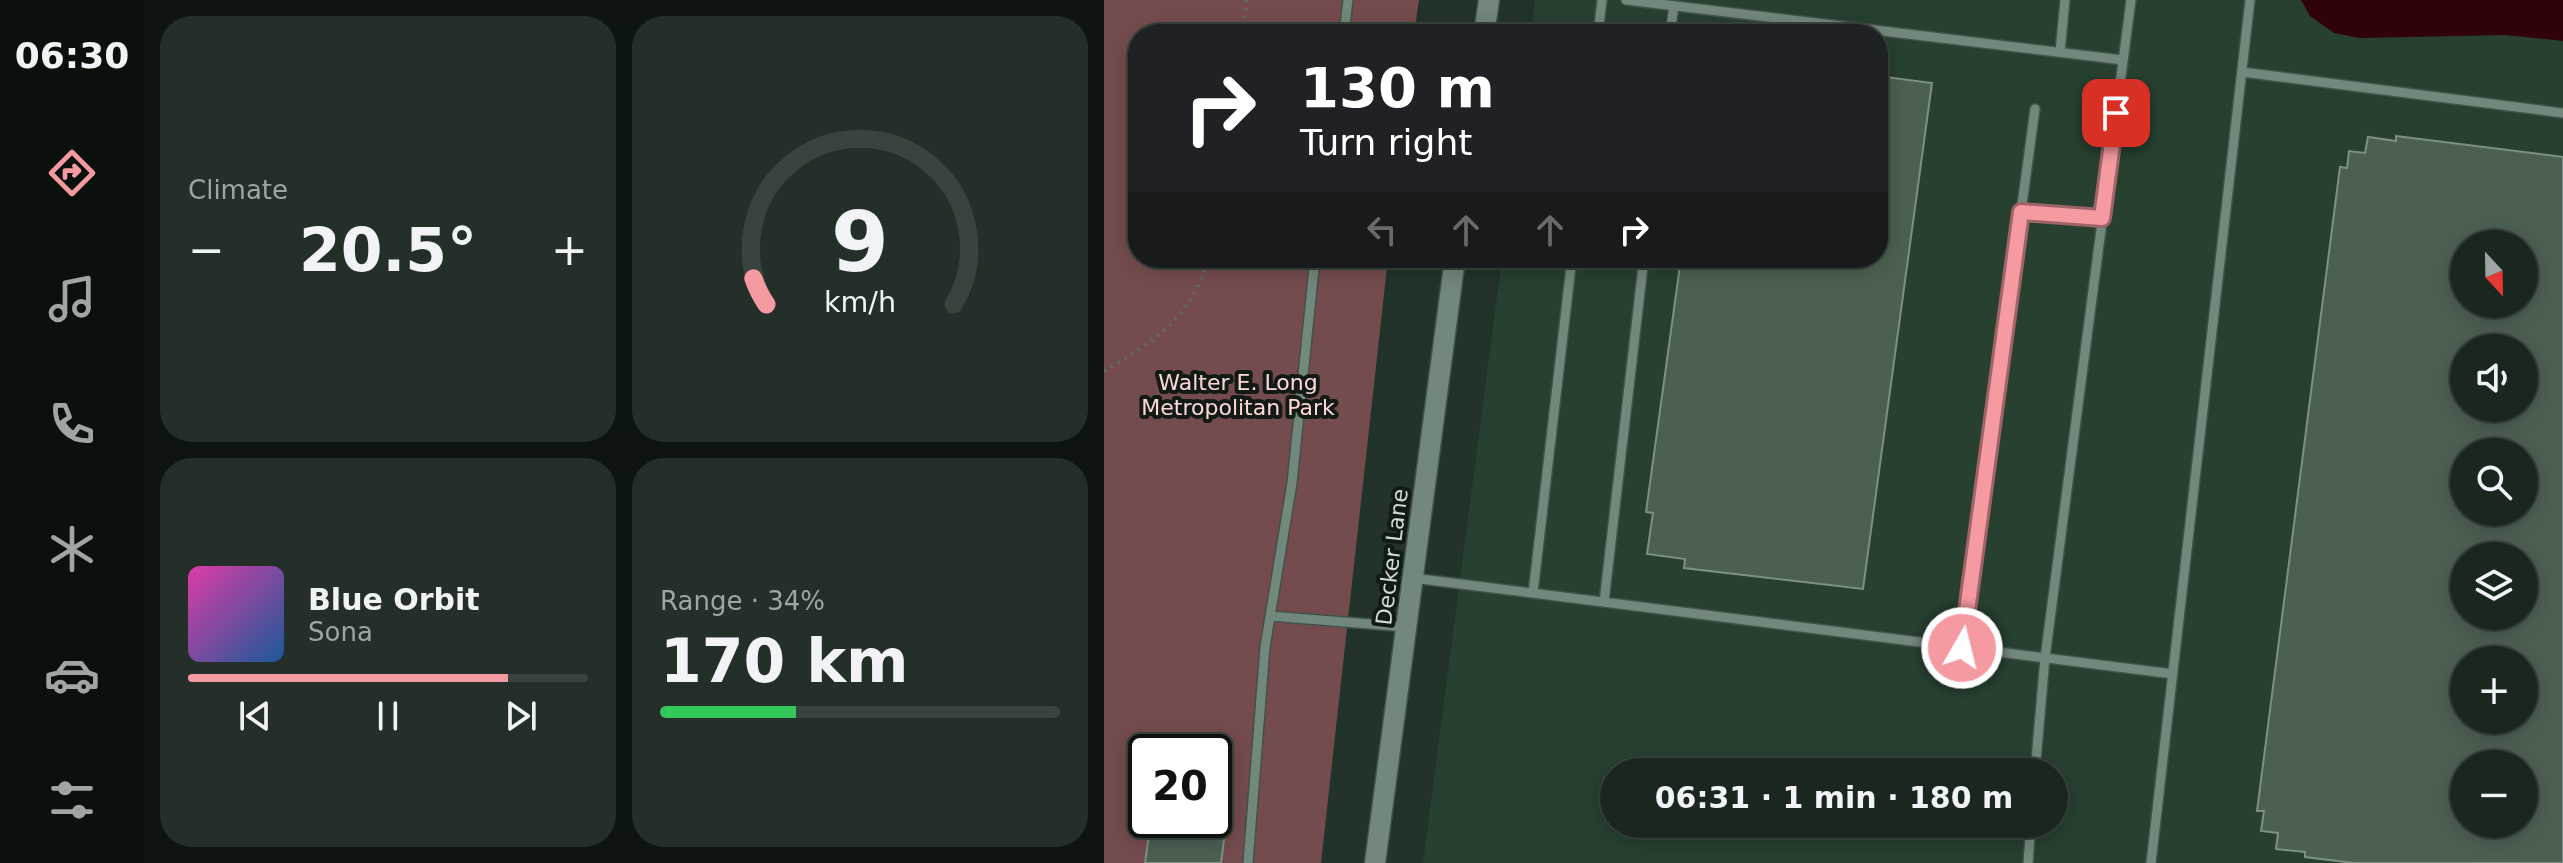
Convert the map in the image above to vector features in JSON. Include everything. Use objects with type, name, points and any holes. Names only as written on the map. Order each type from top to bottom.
[{"type":"main road","points":[[1485,24],[1489,0]]},
{"type":"main road","name":"Decker Lane","points":[[1375,863],[1454,268]]},
{"type":"lane","points":[[1345,24],[1348,0]]},
{"type":"lane","points":[[1599,24],[1602,0]]},
{"type":"lane","points":[[1626,0],[1825,24]]},
{"type":"lane","points":[[2060,52],[2065,0]]},
{"type":"lane","points":[[2036,758],[2045,658],[2131,0]]},
{"type":"lane","points":[[2151,863],[2250,0]]},
{"type":"lane","points":[[1671,24],[1674,6]]},
{"type":"lane","points":[[1888,32],[2123,60]]},
{"type":"lane","points":[[2242,72],[2563,113]]},
{"type":"lane","points":[[1962,648],[2035,109]]},
{"type":"lane","points":[[2021,212],[2102,218]]},
{"type":"lane","points":[[1248,863],[1270,616],[1292,483],[1314,268]]},
{"type":"lane","points":[[1533,593],[1571,268]]},
{"type":"lane","points":[[1604,602],[1643,268]]},
{"type":"lane","points":[[1413,578],[2173,674]]},
{"type":"lane","points":[[1270,616],[1407,627]]},
{"type":"lane","points":[[2028,863],[2030,838]]},
{"type":"path","points":[[1243,24],[1247,0]]},
{"type":"path","points":[[1104,371],[1155,341],[1183,311],[1201,282],[1206,268]]},
{"type":"shaded area","points":[[1535,0],[2563,0],[2563,863],[1423,863],[1501,268],[1888,268],[1888,24],[1532,24]]},
{"type":"shaded area","points":[[2301,0],[2563,0],[2563,41],[2505,35],[2360,38],[2334,33],[2310,16]]},
{"type":"green space","name":"Walter E. Long Metropolitan Park","points":[[1104,0],[1419,0],[1415,24],[1128,24],[1128,268],[1387,268],[1321,863],[1104,863]]},
{"type":"building","points":[[1888,77],[1932,83],[1863,589],[1684,568],[1685,559],[1647,554],[1653,513],[1646,512],[1680,268],[1888,268]]},
{"type":"building","points":[[2396,136],[2563,157],[2563,863],[2354,863],[2305,857],[2305,852],[2276,849],[2278,833],[2261,831],[2264,811],[2257,811],[2340,167],[2347,168],[2349,151],[2365,153],[2368,137],[2396,141]]},
{"type":"building","points":[[1148,838],[1224,838],[1221,863],[1145,863]]},
{"type":"route","points":[[1962,648],[2021,212],[2102,218],[2116,113]]}]
